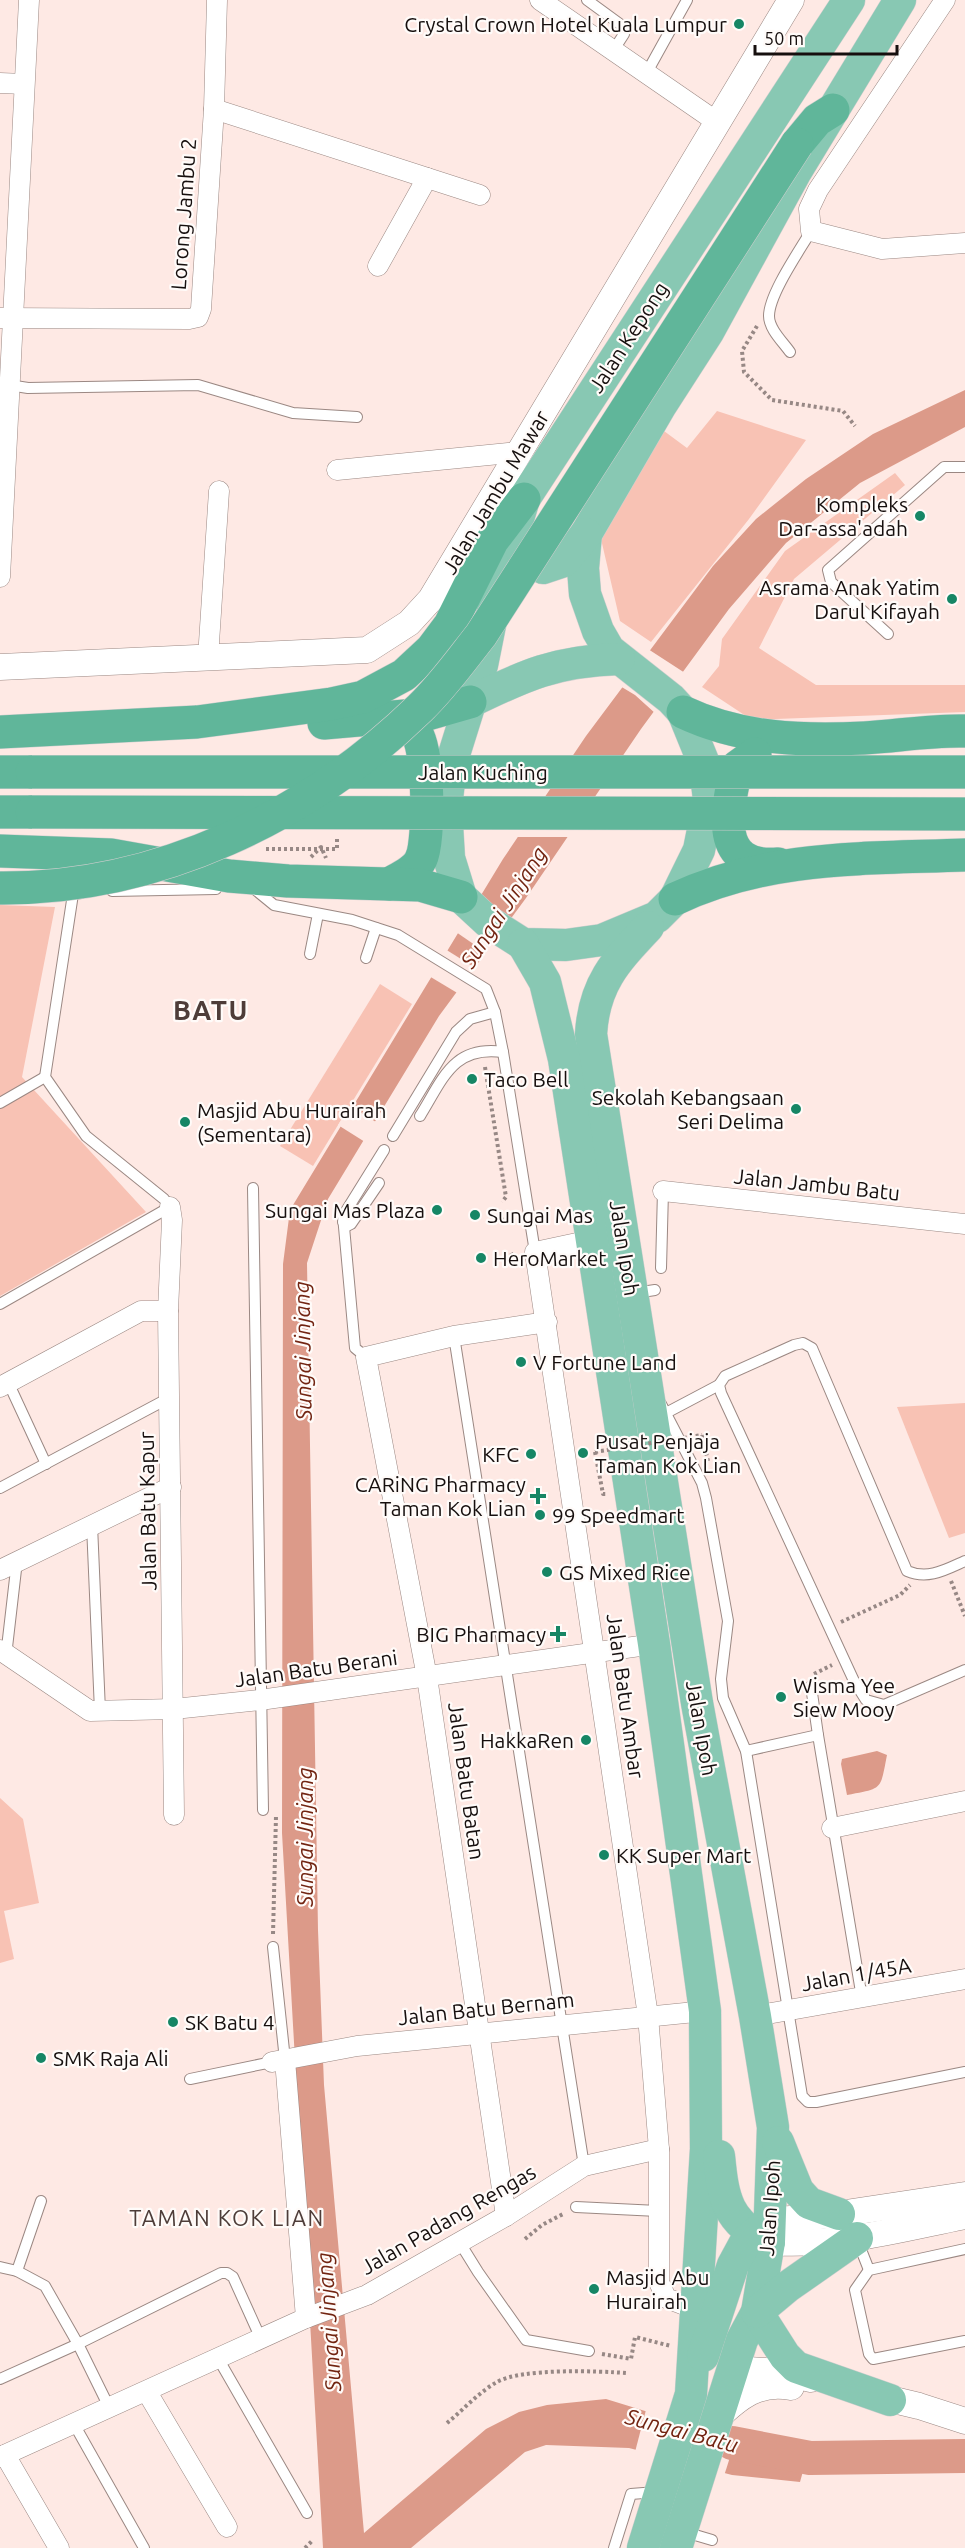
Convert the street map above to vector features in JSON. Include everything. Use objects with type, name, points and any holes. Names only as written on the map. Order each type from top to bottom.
[{"type":"highway","points":[[0,888],[39,888],[137,870],[182,858],[253,828],[288,810],[353,766],[422,707],[481,635],[797,144],[817,120],[833,110]]},
{"type":"highway","points":[[0,732],[198,722],[347,701],[378,690],[404,675],[432,649],[450,626],[492,541],[524,499]]},
{"type":"highway","points":[[198,722],[230,732],[428,714],[470,702]]},
{"type":"highway","points":[[677,705],[714,726],[778,738],[863,738]]},
{"type":"highway","points":[[378,718],[394,720],[414,730],[421,744],[425,780],[426,815],[421,859],[410,871],[389,884]]},
{"type":"highway","points":[[965,731],[936,731],[863,738],[756,754],[737,767],[728,814],[734,847],[744,859],[759,866],[965,855]]},
{"type":"highway","name":"Jalan Kuching","points":[[16,772],[965,772]]},
{"type":"highway","name":"Jalan Kuching","points":[[16,812],[965,814]]},
{"type":"highway","points":[[0,851],[111,855],[231,885],[288,881],[420,885],[464,899]]},
{"type":"highway","points":[[666,908],[734,876],[789,863]]},
{"type":"main road","name":"Jalan Kepong","points":[[464,899],[453,877],[449,858],[446,808],[451,764],[482,665],[498,585],[524,499],[849,0]]},
{"type":"main road","points":[[524,499],[519,530],[523,556],[543,568],[564,561],[586,534],[661,405],[708,332],[795,173],[900,0]]},
{"type":"main road","points":[[586,534],[583,568],[585,594],[598,631],[609,650],[677,705]]},
{"type":"main road","points":[[470,702],[536,671],[581,660],[619,659]]},
{"type":"main road","name":"Jalan Ipoh","points":[[677,705],[705,766],[709,800],[699,850],[666,908],[618,959],[603,982],[596,1001],[592,1024],[593,1044],[643,1292],[642,1366],[710,1700],[773,2127],[757,2312],[742,2340],[733,2369]]},
{"type":"main road","points":[[464,899],[487,921],[519,942],[566,945],[603,940],[666,908]]},
{"type":"main road","name":"Jalan Ipoh","points":[[519,942],[545,982],[558,1028],[654,1644],[705,2011],[706,2149],[695,2309],[698,2407],[695,2493],[679,2539]]},
{"type":"main road","points":[[698,2407],[733,2265],[764,2232],[736,2218],[723,2194],[705,2011]]},
{"type":"main road","points":[[773,2127],[798,2191],[808,2204],[848,2226],[787,2287],[757,2312],[785,2356],[796,2367],[890,2400]]},
{"type":"main road","points":[[698,2407],[721,2371],[733,2369]]},
{"type":"main road","name":"Jalan Ipoh","points":[[643,2548],[663,2489],[698,2407]]},
{"type":"street","points":[[0,577],[9,385],[7,318],[29,0]]},
{"type":"street","name":"Lorong Jambu 2","points":[[7,318],[198,317],[201,309],[214,109],[217,0]]},
{"type":"street","points":[[540,0],[717,122]]},
{"type":"street","name":"Jalan Jambu Mawar","points":[[0,667],[367,650],[409,623],[431,599],[791,0]]},
{"type":"street","points":[[945,0],[818,190],[809,209],[811,231],[882,249],[965,243]]},
{"type":"street","points":[[0,83],[24,84]]},
{"type":"street","points":[[214,109],[480,195]]},
{"type":"street","points":[[378,266],[427,178]]},
{"type":"street","points":[[337,470],[519,452]]},
{"type":"street","points":[[208,658],[219,491]]},
{"type":"street","name":"Jalan Jambu Batu","points":[[663,1191],[965,1224]]},
{"type":"street","name":"Jalan Batu Kapur","points":[[170,1207],[172,1220],[168,1311],[174,1815]]},
{"type":"street","points":[[535,1252],[591,1240]]},
{"type":"street","name":"Jalan Batu Ambar","points":[[535,1252],[648,2016],[659,2149],[659,2282],[666,2298],[695,2309]]},
{"type":"street","points":[[4,1385],[141,1311],[168,1311]]},
{"type":"street","points":[[366,1357],[454,1336],[547,1322]]},
{"type":"street","name":"Jalan Batu Batan","points":[[366,1357],[427,1677],[506,2216]]},
{"type":"street","points":[[8,1565],[171,1487]]},
{"type":"street","name":"Jalan Batu Berani","points":[[3,1653],[90,1711],[100,1711],[174,1709],[260,1700],[654,1644]]},
{"type":"street","points":[[832,1828],[965,1801]]},
{"type":"street","name":"Jalan 1/45A","points":[[755,2016],[965,1979]]},
{"type":"street","name":"Jalan Batu Bernam","points":[[285,2060],[357,2046],[705,2011]]},
{"type":"street","points":[[285,2060],[307,2318]]},
{"type":"street","name":"Jalan Padang Rengas","points":[[2,2456],[219,2360],[307,2318],[367,2295],[506,2216],[584,2166],[659,2149]]},
{"type":"street","points":[[764,2232],[804,2245],[848,2226],[965,2195]]},
{"type":"street","points":[[848,2226],[965,2216]]},
{"type":"street","points":[[733,2369],[782,2372],[965,2421]]},
{"type":"street","points":[[698,2407],[737,2399],[756,2388],[768,2385],[890,2400]]},
{"type":"street","points":[[147,2392],[227,2527]]},
{"type":"street","points":[[2,2456],[59,2548]]},
{"type":"lane","points":[[587,0],[618,20],[624,27],[624,34],[613,51]]},
{"type":"lane","points":[[646,74],[687,0]]},
{"type":"lane","points":[[790,352],[771,325],[769,315],[774,297],[811,231]]},
{"type":"lane","points":[[9,385],[28,388],[198,385],[293,413],[357,417]]},
{"type":"lane","points":[[888,634],[831,582],[828,570],[944,467],[965,467]]},
{"type":"lane","points":[[0,1304],[170,1207],[164,1199],[86,1136],[45,1077],[73,894],[231,885],[258,890],[274,905],[398,935],[486,988],[495,1012],[503,1052],[535,1252]]},
{"type":"lane","points":[[310,954],[318,914]]},
{"type":"lane","points":[[366,958],[376,928]]},
{"type":"lane","points":[[393,1136],[456,1032],[470,1019],[495,1012]]},
{"type":"lane","points":[[420,1116],[447,1073],[459,1060],[471,1052],[484,1049],[503,1052]]},
{"type":"lane","points":[[0,1103],[45,1077]]},
{"type":"lane","points":[[366,1357],[355,1348],[342,1216],[384,1150]]},
{"type":"lane","points":[[343,1222],[347,1226],[351,1224],[379,1183]]},
{"type":"lane","points":[[253,1188],[263,1810]]},
{"type":"lane","points":[[661,1268],[663,1191]]},
{"type":"lane","points":[[454,1336],[560,2025],[584,2166]]},
{"type":"lane","points":[[666,1413],[718,1385],[725,1376],[794,1344],[804,1343],[812,1348],[907,1571],[919,1576],[965,1561]]},
{"type":"lane","points":[[642,1366],[702,1483],[706,1498],[728,1621],[721,1679],[710,1700],[746,1751],[802,2096],[808,2102],[965,2072]]},
{"type":"lane","points":[[4,1385],[46,1464]]},
{"type":"lane","points":[[718,1385],[845,1659],[867,1700],[874,1704],[884,1705],[965,1670]]},
{"type":"lane","points":[[0,1488],[169,1398]]},
{"type":"lane","points":[[93,1525],[100,1711]]},
{"type":"lane","points":[[3,1653],[8,1565]]},
{"type":"lane","points":[[811,1686],[832,1828],[862,1998]]},
{"type":"lane","points":[[746,1751],[818,1735]]},
{"type":"lane","points":[[190,2079],[285,2060],[273,1947]]},
{"type":"lane","points":[[17,2271],[41,2201]]},
{"type":"lane","points":[[576,2208],[658,2211]]},
{"type":"lane","points":[[848,2226],[869,2270]]},
{"type":"lane","points":[[460,2243],[526,2340],[589,2351]]},
{"type":"lane","points":[[965,2250],[869,2270],[855,2290],[869,2355],[873,2359],[965,2341]]},
{"type":"lane","points":[[0,2267],[17,2271],[45,2286],[78,2344],[110,2409]]},
{"type":"lane","points":[[0,2379],[78,2344],[221,2273],[227,2273],[233,2277],[261,2339]]},
{"type":"lane","points":[[219,2360],[307,2513]]},
{"type":"lane","points":[[74,2424],[144,2548]]},
{"type":"lane","points":[[615,2548],[631,2494],[663,2489]]},
{"type":"lane","points":[[679,2539],[712,2540]]},
{"type":"path","points":[[769,315],[754,329],[742,351],[744,372],[772,400],[843,411],[855,426]]},
{"type":"path","points":[[485,1067],[506,1197],[502,1202]]},
{"type":"path","points":[[501,1220],[510,1218]]},
{"type":"path","points":[[511,1253],[517,1266]]},
{"type":"path","points":[[603,1494],[595,1452],[702,1435]]},
{"type":"path","points":[[946,1569],[965,1616]]},
{"type":"path","points":[[830,1627],[900,1595],[919,1576]]},
{"type":"path","points":[[811,1686],[809,1676],[845,1659]]},
{"type":"path","points":[[273,1947],[276,1814]]},
{"type":"path","points":[[525,2239],[542,2225],[576,2208]]},
{"type":"path","points":[[589,2351],[631,2359],[635,2337],[671,2346]]},
{"type":"path","points":[[447,2423],[499,2381],[532,2374],[589,2370],[626,2373]]},
{"type":"path","points":[[305,2548],[312,2541]]},
{"type":"shaded area","points":[[717,411],[806,440],[749,519],[651,642],[620,621],[601,539],[620,497],[664,431],[687,448]]},
{"type":"shaded area","points":[[895,473],[905,485],[794,579],[759,648],[816,685],[965,685],[965,712],[752,720],[702,687],[719,666],[722,639],[785,551]]},
{"type":"shaded area","points":[[0,905],[55,907],[22,1077],[146,1212],[0,1296]]},
{"type":"shaded area","points":[[380,984],[412,1004],[313,1166],[280,1146]]},
{"type":"shaded area","points":[[965,1403],[965,1533],[949,1538],[897,1407]]},
{"type":"shaded area","points":[[0,1798],[23,1819],[39,1903],[4,1911],[14,1959],[0,1963]]},
{"type":"water","name":"Sungai Jinjang","points":[[965,390],[965,427],[860,483],[786,543],[729,609],[641,729],[526,898],[439,1016],[328,1199],[307,1263],[318,1930],[324,2085],[364,2533],[486,2429],[519,2412],[547,2405],[606,2399],[779,2452],[805,2464],[800,2482],[732,2475],[629,2448],[546,2445],[525,2452],[411,2548],[323,2548],[282,1833],[283,1264],[290,1210],[503,859],[586,736],[713,566],[756,519],[806,479],[873,434]]},
{"type":"water","points":[[877,1751],[887,1755],[881,1782],[874,1789],[847,1795],[842,1759]]},
{"type":"pier","points":[[648,649],[685,673],[656,714],[635,695],[620,686]]},
{"type":"pier","points":[[538,802],[595,802],[571,837],[514,837]]},
{"type":"pier","points":[[478,895],[513,920],[488,954],[456,932]]},
{"type":"pier","points":[[445,949],[477,969],[459,994],[429,976]]},
{"type":"pier","points":[[350,1106],[376,1122],[365,1142],[338,1125]]},
{"type":"pier","points":[[647,2406],[737,2435],[724,2476],[635,2452]]},
{"type":"waterway","name":"Sungai Batu","points":[[732,2443],[810,2458],[965,2456]]},
{"type":"place","name":"Crystal Crown Hotel Kuala Lumpur","points":[[739,24]]},
{"type":"place","name":"Kompleks Dar-assa'adah","points":[[920,516]]},
{"type":"place","name":"Asrama Anak Yatim Darul Kifayah","points":[[952,599]]},
{"type":"place","name":"Taco Bell","points":[[472,1079]]},
{"type":"place","name":"Sekolah Kebangsaan Seri Delima","points":[[796,1109]]},
{"type":"place","name":"Masjid Abu Hurairah (Sementara)","points":[[185,1122]]},
{"type":"place","name":"Sungai Mas Plaza","points":[[437,1210]]},
{"type":"place","name":"Sungai Mas","points":[[475,1215]]},
{"type":"place","name":"HeroMarket","points":[[481,1258]]},
{"type":"place","name":"V Fortune Land","points":[[521,1362]]},
{"type":"place","name":"Pusat Penjaja Taman Kok Lian","points":[[583,1453]]},
{"type":"place","name":"KFC","points":[[531,1454]]},
{"type":"place","name":"CARiNG Pharmacy Taman Kok Lian","points":[[538,1496]]},
{"type":"place","name":"99 Speedmart","points":[[540,1515]]},
{"type":"place","name":"GS Mixed Rice","points":[[547,1572]]},
{"type":"place","name":"BIG Pharmacy","points":[[558,1634]]},
{"type":"place","name":"Wisma Yee Siew Mooy","points":[[781,1697]]},
{"type":"place","name":"HakkaRen","points":[[586,1740]]},
{"type":"place","name":"KK Super Mart","points":[[604,1855]]},
{"type":"place","name":"SK Batu 4","points":[[173,2022]]},
{"type":"place","name":"SMK Raja Ali","points":[[41,2058]]},
{"type":"place","name":"Masjid Abu Hurairah","points":[[594,2289]]},
{"type":"district","name":"BATU","points":[[211,1010]]},
{"type":"district","name":"TAMAN KOK LIAN","points":[[227,2217]]}]
